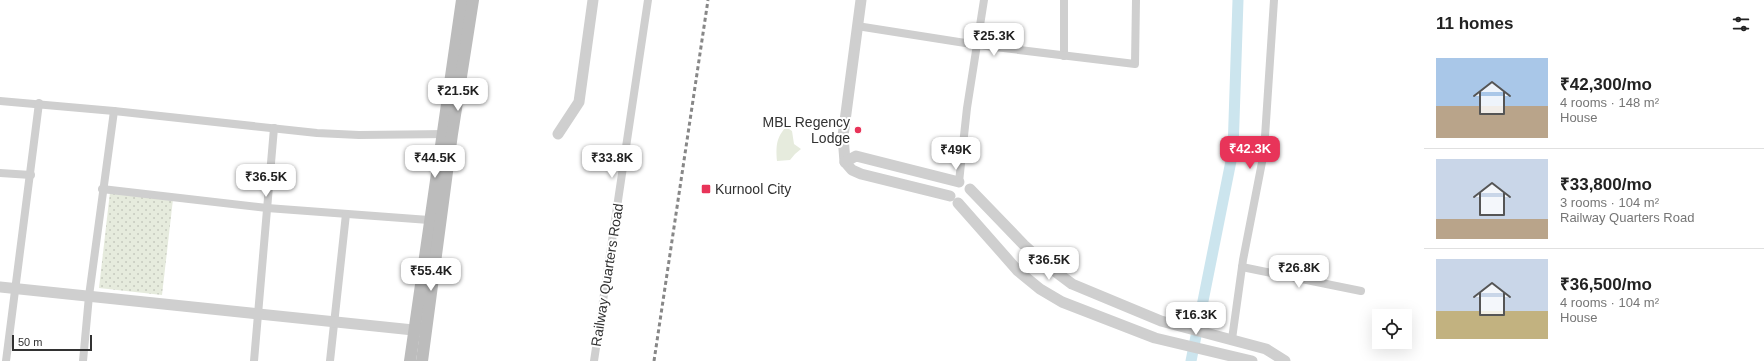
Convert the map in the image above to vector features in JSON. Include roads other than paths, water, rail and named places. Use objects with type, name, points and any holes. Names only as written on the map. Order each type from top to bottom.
[{"type":"main road","points":[[410,361],[420,331],[448,134],[462,0]]},
{"type":"main road","points":[[422,361],[420,331],[429,220],[448,134],[473,0]]},
{"type":"street","points":[[558,134],[579,102],[593,0]]},
{"type":"street","name":"Railway Quarters Road","points":[[594,361],[648,0]]},
{"type":"street","points":[[861,0],[843,136],[845,162],[852,170],[861,174],[954,200],[964,202],[967,199],[970,189]]},
{"type":"street","points":[[959,182],[967,108],[984,0]]},
{"type":"street","points":[[1064,0],[1064,56]]},
{"type":"street","points":[[857,26],[978,45],[1135,64],[1136,0]]},
{"type":"street","points":[[1232,339],[1242,267],[1264,152],[1274,0]]},
{"type":"street","points":[[0,101],[39,103],[317,133],[448,134]]},
{"type":"street","points":[[6,361],[39,103]]},
{"type":"street","points":[[83,361],[88,296],[114,111]]},
{"type":"street","points":[[254,361],[274,128]]},
{"type":"street","points":[[845,162],[856,156],[966,184],[1024,245],[1044,263],[1072,284],[1161,321],[1232,339],[1267,350],[1285,361]]},
{"type":"street","points":[[0,172],[31,175]]},
{"type":"street","points":[[959,182],[950,187],[954,200],[1018,272],[1040,289],[1062,302],[1155,338],[1252,361]]},
{"type":"street","points":[[102,189],[267,208],[429,220]]},
{"type":"street","points":[[330,361],[346,214]]},
{"type":"street","points":[[1242,267],[1361,291]]},
{"type":"street","points":[[0,287],[420,331]]},
{"type":"waterway","points":[[1191,361],[1233,151],[1238,0]]},
{"type":"railway","points":[[654,361],[708,0]]},
{"type":"place","name":"MBL Regency Lodge","points":[[858,130]]},
{"type":"place","name":"Kurnool City","points":[[706,189]]}]
